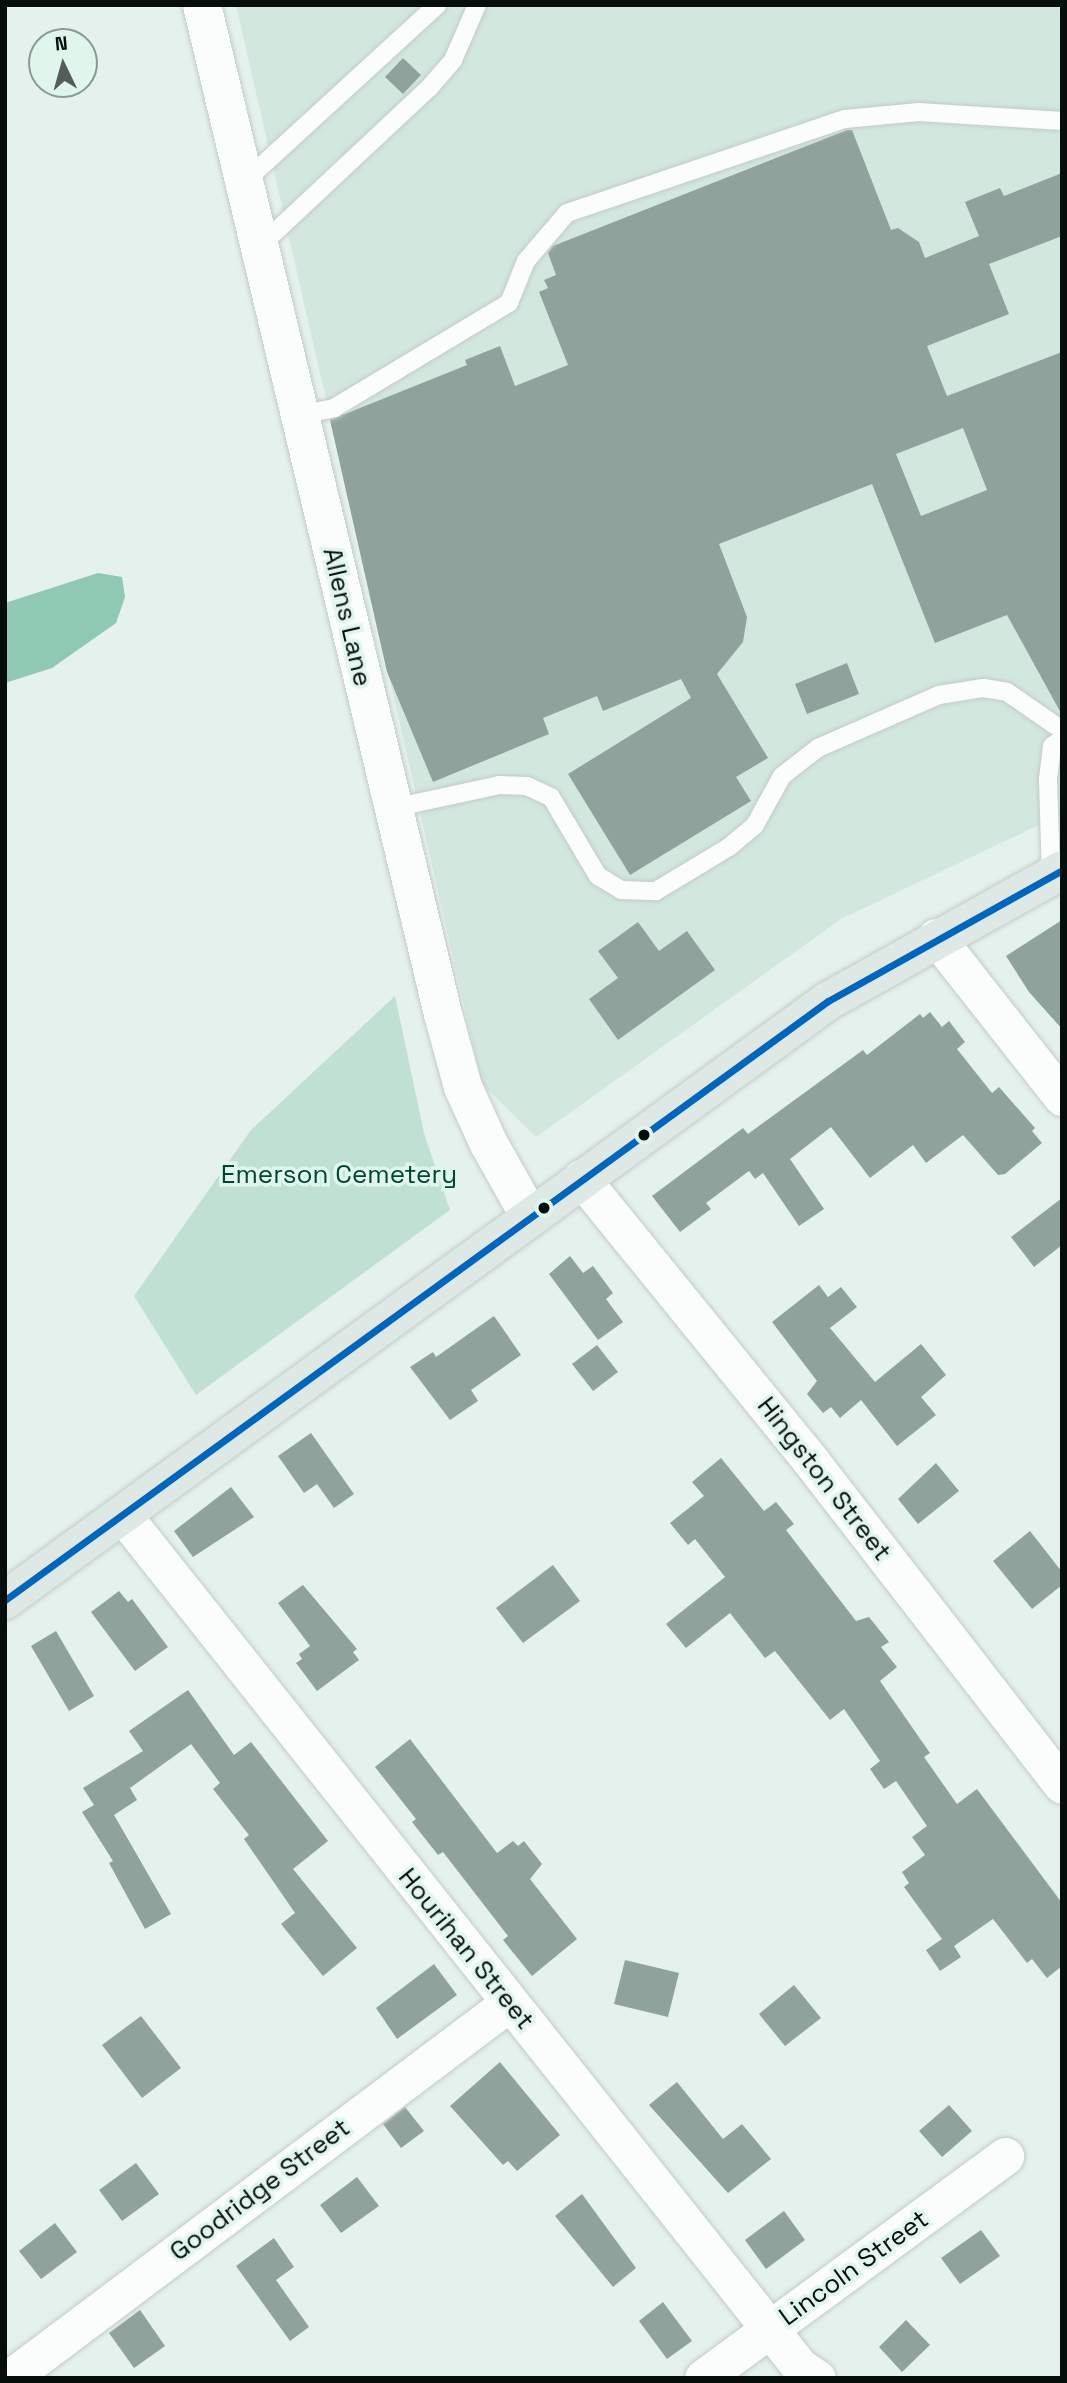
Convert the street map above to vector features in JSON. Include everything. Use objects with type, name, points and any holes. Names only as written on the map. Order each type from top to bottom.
[{"type":"main road","points":[[5,1600],[529,1214],[828,1001],[936,937],[1056,873]]},
{"type":"street","name":"Allens Lane","points":[[202,5],[393,808],[463,1087],[529,1214]]},
{"type":"street","points":[[936,937],[1062,1097]]},
{"type":"street","name":"Hingston Street","points":[[581,1178],[810,1460],[1062,1785]]},
{"type":"street","name":"Hourihan Street","points":[[122,1514],[800,2367],[817,2378]]},
{"type":"street","name":"Goodridge Street","points":[[10,2378],[509,2003]]},
{"type":"street","name":"Lincoln Street","points":[[703,2378],[1005,2156]]},
{"type":"lane","points":[[244,182],[437,5]]},
{"type":"lane","points":[[259,247],[429,88],[453,60],[477,5]]},
{"type":"lane","points":[[299,415],[334,408],[509,303],[526,261],[567,213],[845,119],[919,112],[1062,121]]},
{"type":"lane","points":[[393,808],[499,785],[527,786],[551,797],[598,876],[621,890],[656,891],[729,847],[755,825],[782,776],[818,748],[939,695],[983,688],[1007,692],[1062,730]]},
{"type":"lane","points":[[1056,873],[1048,779],[1052,746],[1062,738]]},
{"type":"shaded area","points":[[236,5],[1062,5],[1062,814],[841,919],[536,1137],[482,1084]]},
{"type":"shaded area","points":[[98,573],[122,577],[125,597],[116,623],[52,668],[5,683],[5,603]]},
{"type":"green space","name":"Emerson Cemetery","points":[[395,996],[424,1133],[450,1210],[196,1395],[134,1296],[251,1130]]},
{"type":"building","points":[[403,58],[421,75],[403,94],[385,77]]},
{"type":"building","points":[[847,130],[852,130],[891,230],[898,228],[919,242],[925,258],[979,236],[965,202],[1000,188],[1004,196],[1062,173],[1062,236],[989,264],[1009,314],[927,346],[947,396],[1062,352],[1062,715],[1007,615],[935,643],[872,484],[719,544],[747,617],[743,642],[717,674],[768,758],[736,777],[751,801],[630,875],[568,774],[691,698],[681,679],[603,711],[597,696],[543,718],[549,734],[433,782],[387,672],[330,420],[467,365],[465,360],[500,346],[515,386],[568,365],[539,292],[548,288],[544,280],[556,275],[548,253],[553,246]],"holes":[[[963,428],[987,490],[921,516],[896,454]]]},
{"type":"building","points":[[847,663],[859,694],[807,714],[795,684]]},
{"type":"building","points":[[1062,920],[1062,1029],[1029,992],[1006,956]]},
{"type":"building","points":[[638,922],[659,951],[687,931],[715,970],[618,1040],[589,999],[618,978],[598,951]]},
{"type":"building","points":[[930,1012],[942,1027],[949,1021],[965,1042],[957,1049],[992,1093],[999,1087],[1035,1128],[1032,1131],[1042,1143],[1005,1174],[998,1175],[963,1135],[926,1163],[913,1145],[870,1178],[831,1127],[790,1159],[824,1209],[799,1226],[763,1173],[755,1179],[749,1171],[706,1203],[711,1209],[680,1232],[652,1196],[743,1128],[748,1134],[863,1050],[867,1055],[920,1014],[923,1018]]},
{"type":"building","points":[[1062,1198],[1062,1245],[1034,1267],[1011,1237]]},
{"type":"building","points":[[570,1256],[583,1273],[593,1266],[613,1293],[606,1299],[623,1322],[598,1340],[549,1274]]},
{"type":"building","points":[[819,1285],[828,1297],[841,1287],[857,1307],[830,1328],[875,1382],[921,1344],[946,1375],[921,1397],[936,1415],[897,1446],[861,1400],[840,1418],[831,1407],[823,1413],[807,1394],[817,1381],[772,1322]]},
{"type":"building","points":[[494,1316],[521,1355],[471,1390],[478,1401],[450,1420],[410,1367],[433,1352],[436,1357]]},
{"type":"building","points":[[597,1345],[618,1372],[593,1391],[572,1364]]},
{"type":"building","points":[[311,1433],[354,1494],[334,1508],[317,1484],[304,1493],[278,1456]]},
{"type":"building","points":[[721,1458],[764,1511],[776,1502],[794,1524],[786,1530],[856,1621],[869,1617],[889,1642],[881,1647],[897,1667],[880,1681],[930,1753],[924,1757],[957,1804],[977,1789],[1062,1903],[1062,1966],[1047,1978],[1032,1959],[1027,1963],[993,1919],[954,1946],[961,1957],[940,1971],[926,1950],[942,1939],[904,1887],[909,1883],[902,1872],[925,1855],[912,1837],[927,1826],[896,1781],[884,1789],[870,1769],[880,1761],[844,1709],[830,1720],[775,1651],[765,1658],[730,1613],[686,1648],[666,1624],[725,1577],[695,1539],[688,1545],[670,1523],[704,1496],[692,1482]]},
{"type":"building","points":[[936,1463],[959,1491],[918,1524],[898,1499]]},
{"type":"building","points":[[231,1487],[254,1517],[193,1557],[174,1531]]},
{"type":"building","points":[[1030,1531],[1062,1572],[1062,1585],[1032,1609],[993,1561]]},
{"type":"building","points":[[553,1565],[580,1601],[523,1643],[496,1608]]},
{"type":"building","points":[[303,1585],[357,1649],[353,1652],[359,1660],[317,1691],[296,1663],[302,1659],[299,1654],[310,1646],[278,1603]]},
{"type":"building","points":[[119,1591],[128,1602],[132,1599],[168,1647],[135,1671],[91,1612]]},
{"type":"building","points":[[56,1631],[94,1696],[69,1711],[31,1646]]},
{"type":"building","points":[[188,1690],[234,1755],[251,1742],[328,1841],[293,1869],[357,1948],[323,1976],[281,1924],[295,1913],[244,1839],[249,1835],[213,1789],[220,1783],[191,1744],[130,1788],[137,1800],[114,1815],[171,1914],[145,1929],[109,1863],[113,1861],[82,1812],[94,1805],[83,1788],[143,1751],[129,1731]]},
{"type":"building","points":[[410,1739],[497,1853],[513,1841],[518,1846],[524,1841],[542,1864],[530,1879],[577,1939],[532,1976],[503,1940],[508,1936],[443,1852],[438,1855],[412,1822],[416,1819],[375,1767]]},
{"type":"building","points":[[625,1960],[679,1973],[668,2017],[614,2004]]},
{"type":"building","points":[[434,1964],[457,1995],[397,2039],[376,2008]]},
{"type":"building","points":[[794,1985],[821,2018],[785,2046],[759,2014]]},
{"type":"building","points":[[141,2016],[181,2068],[142,2098],[102,2045]]},
{"type":"building","points":[[500,2062],[560,2135],[517,2171],[508,2161],[503,2165],[450,2106]]},
{"type":"building","points":[[677,2082],[723,2139],[742,2124],[771,2159],[728,2193],[649,2105]]},
{"type":"building","points":[[949,2105],[972,2131],[942,2157],[919,2131]]},
{"type":"building","points":[[405,2107],[424,2131],[401,2148],[383,2124]]},
{"type":"building","points":[[136,2163],[159,2194],[122,2221],[99,2190]]},
{"type":"building","points":[[357,2177],[379,2206],[341,2233],[320,2205]]},
{"type":"building","points":[[582,2194],[636,2268],[613,2287],[555,2216]]},
{"type":"building","points":[[784,2211],[805,2240],[766,2269],[745,2240]]},
{"type":"building","points":[[55,2223],[77,2252],[41,2279],[19,2251]]},
{"type":"building","points":[[981,2230],[1000,2256],[960,2284],[941,2258]]},
{"type":"building","points":[[274,2238],[294,2267],[276,2280],[309,2327],[290,2341],[236,2266]]},
{"type":"building","points":[[663,2302],[692,2341],[667,2359],[639,2321]]},
{"type":"building","points":[[140,2310],[165,2346],[134,2368],[109,2333]]},
{"type":"building","points":[[906,2320],[930,2345],[902,2372],[879,2347]]},
{"type":"transit line","points":[[5,1600],[828,1001],[1062,870]]}]
